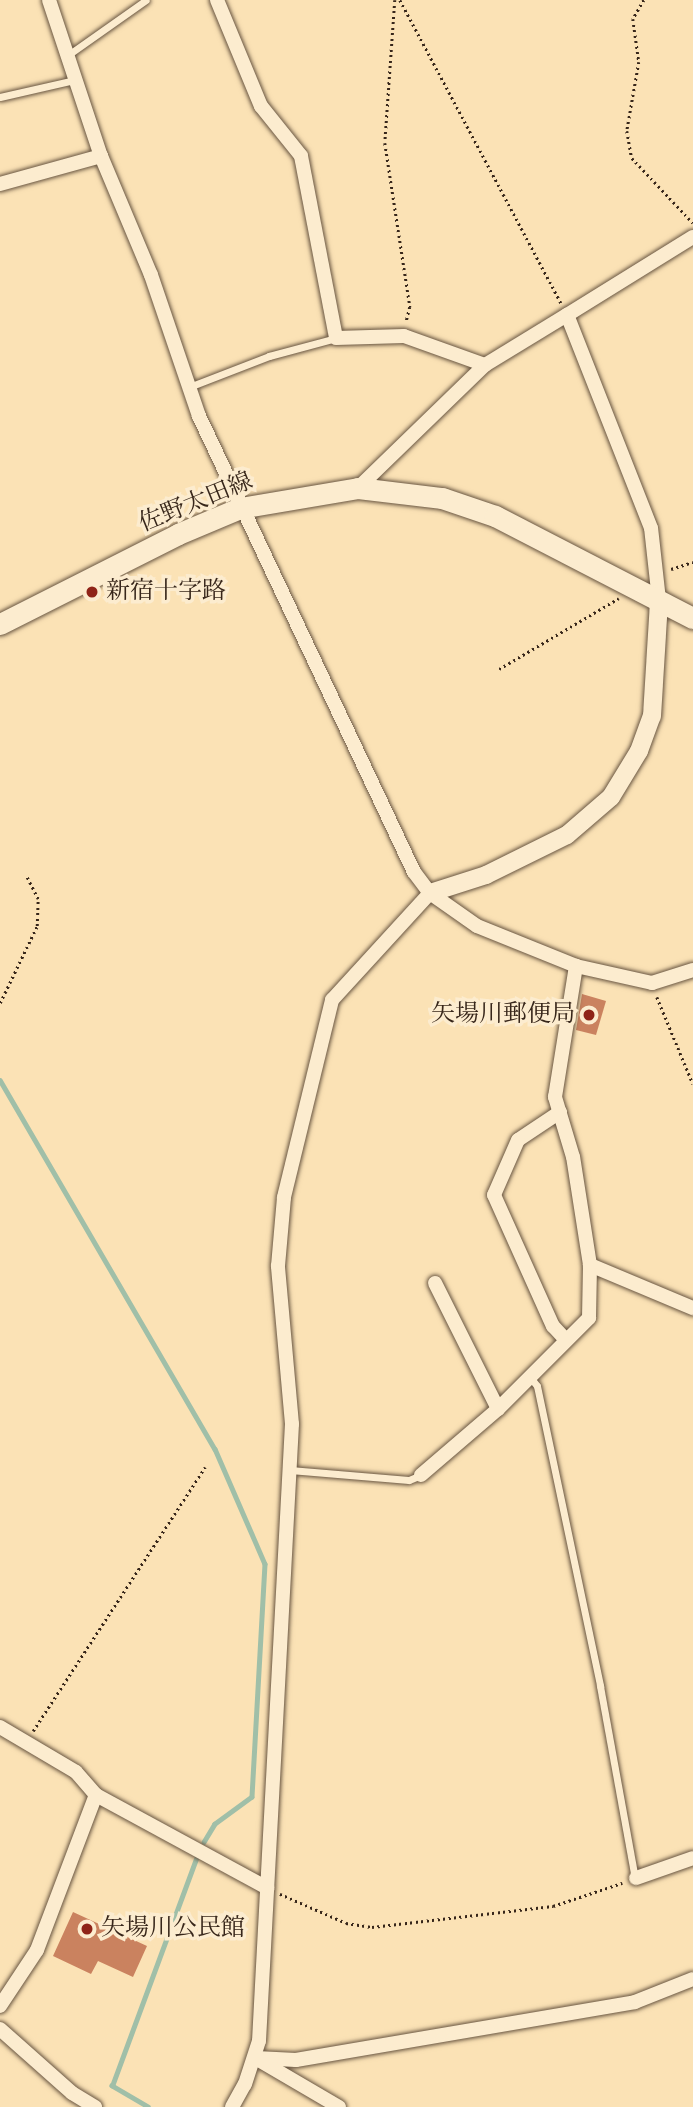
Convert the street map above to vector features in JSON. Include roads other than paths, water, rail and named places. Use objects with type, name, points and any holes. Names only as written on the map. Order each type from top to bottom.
[{"type":"main road","name":"佐野太田線","points":[[0,624],[178,534],[240,508],[325,490],[358,488],[442,498],[495,516],[626,581],[693,618]]},
{"type":"street","points":[[49,0],[101,156],[151,275],[189,387],[240,508],[402,849],[430,893],[477,926],[576,966],[652,983],[693,970]]},
{"type":"street","points":[[217,0],[261,106],[301,156],[336,338],[404,336],[485,365]]},
{"type":"street","points":[[0,184],[101,156]]},
{"type":"street","points":[[358,488],[485,365],[693,237]]},
{"type":"street","points":[[232,2107],[256,2058],[290,1471],[291,1385],[278,1266],[280,1222],[294,1153],[332,1000],[430,893],[486,875],[567,835],[611,797],[639,751],[652,716],[659,600],[651,528],[568,316]]},
{"type":"street","points":[[421,1475],[498,1409],[565,1339],[589,1318],[590,1265],[573,1157],[555,1097],[576,966]]},
{"type":"street","points":[[560,1112],[518,1140],[494,1195],[553,1326],[565,1339]]},
{"type":"street","points":[[590,1265],[693,1308]]},
{"type":"street","points":[[435,1283],[498,1409]]},
{"type":"street","points":[[0,1727],[76,1772],[96,1795],[267,1888]]},
{"type":"street","points":[[3,1997],[50,1921],[96,1795]]},
{"type":"street","points":[[636,1878],[693,1858]]},
{"type":"street","points":[[256,2058],[296,2060],[635,2002],[693,1979]]},
{"type":"street","points":[[0,2029],[72,2093],[95,2107]]},
{"type":"street","points":[[256,2058],[339,2107]]},
{"type":"lane","points":[[68,55],[146,0]]},
{"type":"lane","points":[[0,97],[76,80]]},
{"type":"lane","points":[[189,387],[269,356],[336,338]]},
{"type":"lane","points":[[530,1377],[537,1386],[589,1632],[636,1878]]},
{"type":"lane","points":[[290,1471],[409,1480],[421,1475]]},
{"type":"waterway","points":[[0,1080],[215,1449],[265,1564],[252,1797],[215,1824],[204,1842]]},
{"type":"waterway","points":[[148,2107],[112,2086],[196,1859]]},
{"type":"place","name":"新宿十字路","points":[[92,592]]},
{"type":"place","name":"矢場川郵便局","points":[[589,1015]]},
{"type":"place","name":"矢場川公民館","points":[[87,1929]]}]
